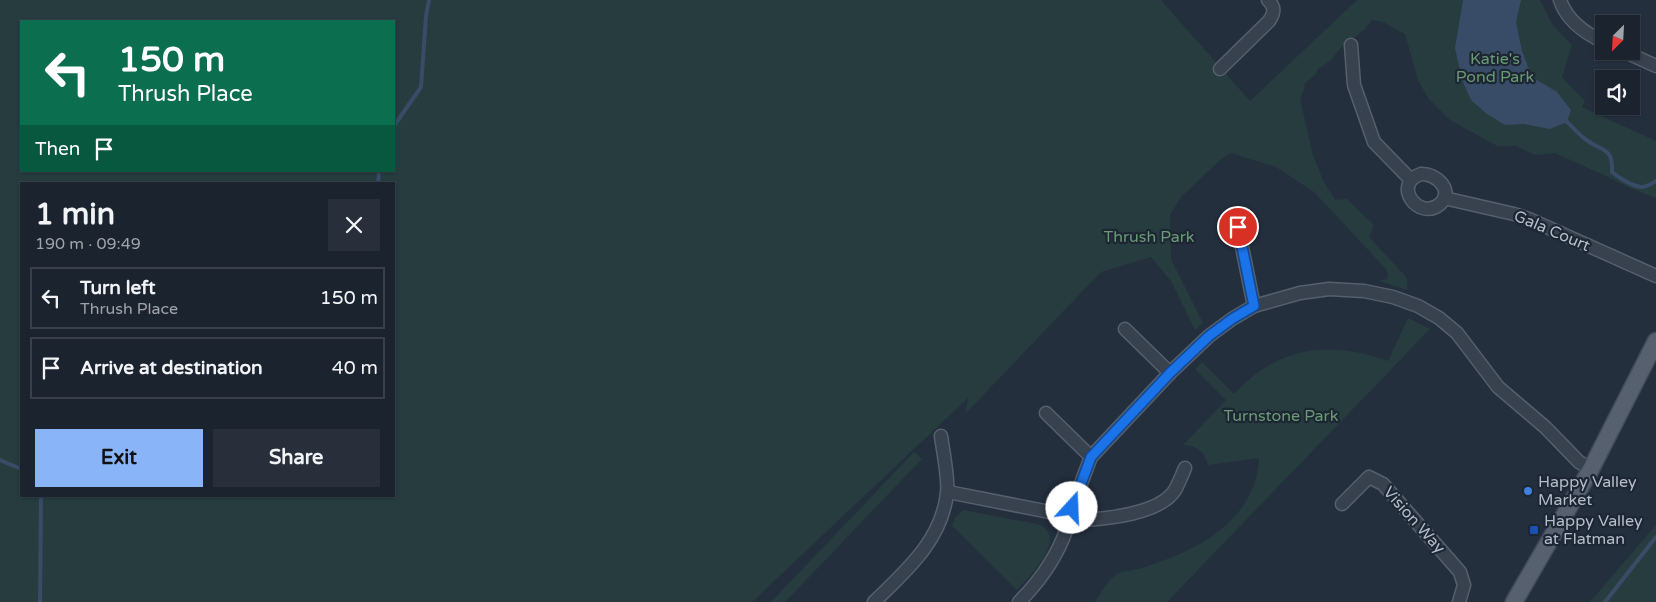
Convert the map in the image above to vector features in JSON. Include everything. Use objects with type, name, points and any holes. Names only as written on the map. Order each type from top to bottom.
[{"type":"main road","points":[[1514,602],[1590,469],[1656,340]]},
{"type":"street","points":[[1220,68],[1274,14],[1273,6],[1268,0]]},
{"type":"street","points":[[1560,0],[1567,15],[1580,29],[1595,38]]},
{"type":"street","points":[[1351,45],[1354,85],[1374,142],[1411,180]]},
{"type":"street","points":[[1640,59],[1656,66]]},
{"type":"street","points":[[1421,174],[1434,176],[1443,185],[1445,191],[1444,198],[1440,204],[1434,207],[1419,207],[1412,203],[1409,196],[1408,188],[1411,180],[1421,174]]},
{"type":"street","name":"Gala Court","points":[[1444,198],[1528,219],[1656,276]]},
{"type":"street","points":[[1238,227],[1254,306]]},
{"type":"street","points":[[1072,508],[1091,457],[1170,373],[1209,336],[1254,306],[1300,293],[1330,289],[1364,291],[1393,297],[1418,306],[1439,318],[1457,333],[1498,387],[1545,427],[1579,462],[1590,469]]},
{"type":"street","points":[[1125,329],[1170,373]]},
{"type":"street","points":[[1046,413],[1091,457]]},
{"type":"street","points":[[874,602],[911,565],[936,532],[948,492],[941,436]]},
{"type":"street","points":[[1080,520],[1080,514],[1072,508],[1067,507],[1060,514],[1060,520],[1067,528],[1073,527],[1080,520],[1125,516],[1148,508],[1165,500],[1175,491],[1185,468]]},
{"type":"street","name":"Vision Way","points":[[1342,504],[1369,477],[1383,484],[1460,572],[1464,585],[1459,602]]},
{"type":"street","points":[[948,492],[1060,514]]},
{"type":"street","points":[[1019,602],[1051,563],[1067,528]]},
{"type":"green space","points":[[0,0],[1161,0],[1250,101],[1357,0],[1540,0],[1552,24],[1572,45],[1562,77],[1585,101],[1582,107],[1595,113],[1595,115],[1599,115],[1656,141],[1656,198],[1555,153],[1535,155],[1516,146],[1497,146],[1450,120],[1428,98],[1418,80],[1405,34],[1383,22],[1372,20],[1363,31],[1344,44],[1330,61],[1318,69],[1315,75],[1304,84],[1305,87],[1300,99],[1313,155],[1323,180],[1335,200],[1347,199],[1374,225],[1369,237],[1407,278],[1407,290],[1379,281],[1387,279],[1386,269],[1314,192],[1276,167],[1231,153],[1220,160],[1180,198],[1170,215],[1171,259],[1203,323],[1195,330],[1171,281],[1151,257],[1101,272],[965,414],[968,398],[752,602],[0,602]]},
{"type":"green space","name":"Turnstone Park","points":[[1408,318],[1430,329],[1167,602],[1095,602],[1115,575],[1145,567],[1174,556],[1210,538],[1238,512],[1249,496],[1256,478],[1259,458],[1208,465],[1205,456],[1199,450],[1192,446],[1183,445],[1226,400],[1195,369],[1202,362],[1234,394],[1263,369],[1293,355],[1309,351],[1340,350],[1356,352],[1388,361]]},
{"type":"green space","points":[[914,452],[922,459],[785,602],[771,602]]},
{"type":"green space","points":[[963,510],[1037,524],[1046,529],[1050,537],[1049,546],[1038,566],[1017,590],[952,526],[955,517]]},
{"type":"green space","points":[[1656,525],[1656,602],[1590,602]]},
{"type":"water","points":[[1463,0],[1521,0],[1516,22],[1522,51],[1532,77],[1557,92],[1571,110],[1567,122],[1550,129],[1524,124],[1505,125],[1487,114],[1471,100],[1462,80],[1455,48]]},
{"type":"waterway","points":[[395,125],[421,87],[426,16],[429,0]]},
{"type":"waterway","points":[[1567,122],[1585,139],[1609,155],[1612,172],[1618,177],[1641,187],[1656,181]]},
{"type":"waterway","points":[[378,182],[379,172]]},
{"type":"waterway","points":[[0,460],[20,469]]},
{"type":"waterway","points":[[40,602],[41,497]]},
{"type":"waterway","points":[[1605,602],[1656,537]]},
{"type":"place","name":"Happy Valley Market","points":[[1528,491]]},
{"type":"place","name":"Happy Valley at Flatman","points":[[1534,530]]},
{"type":"route","points":[[1072,508],[1091,457],[1170,373],[1209,336],[1254,306],[1238,227]]},
{"type":"park label","name":"Katie's Pond Park","points":[[1495,68]]},
{"type":"park label","name":"Thrush Park","points":[[1149,237]]}]
